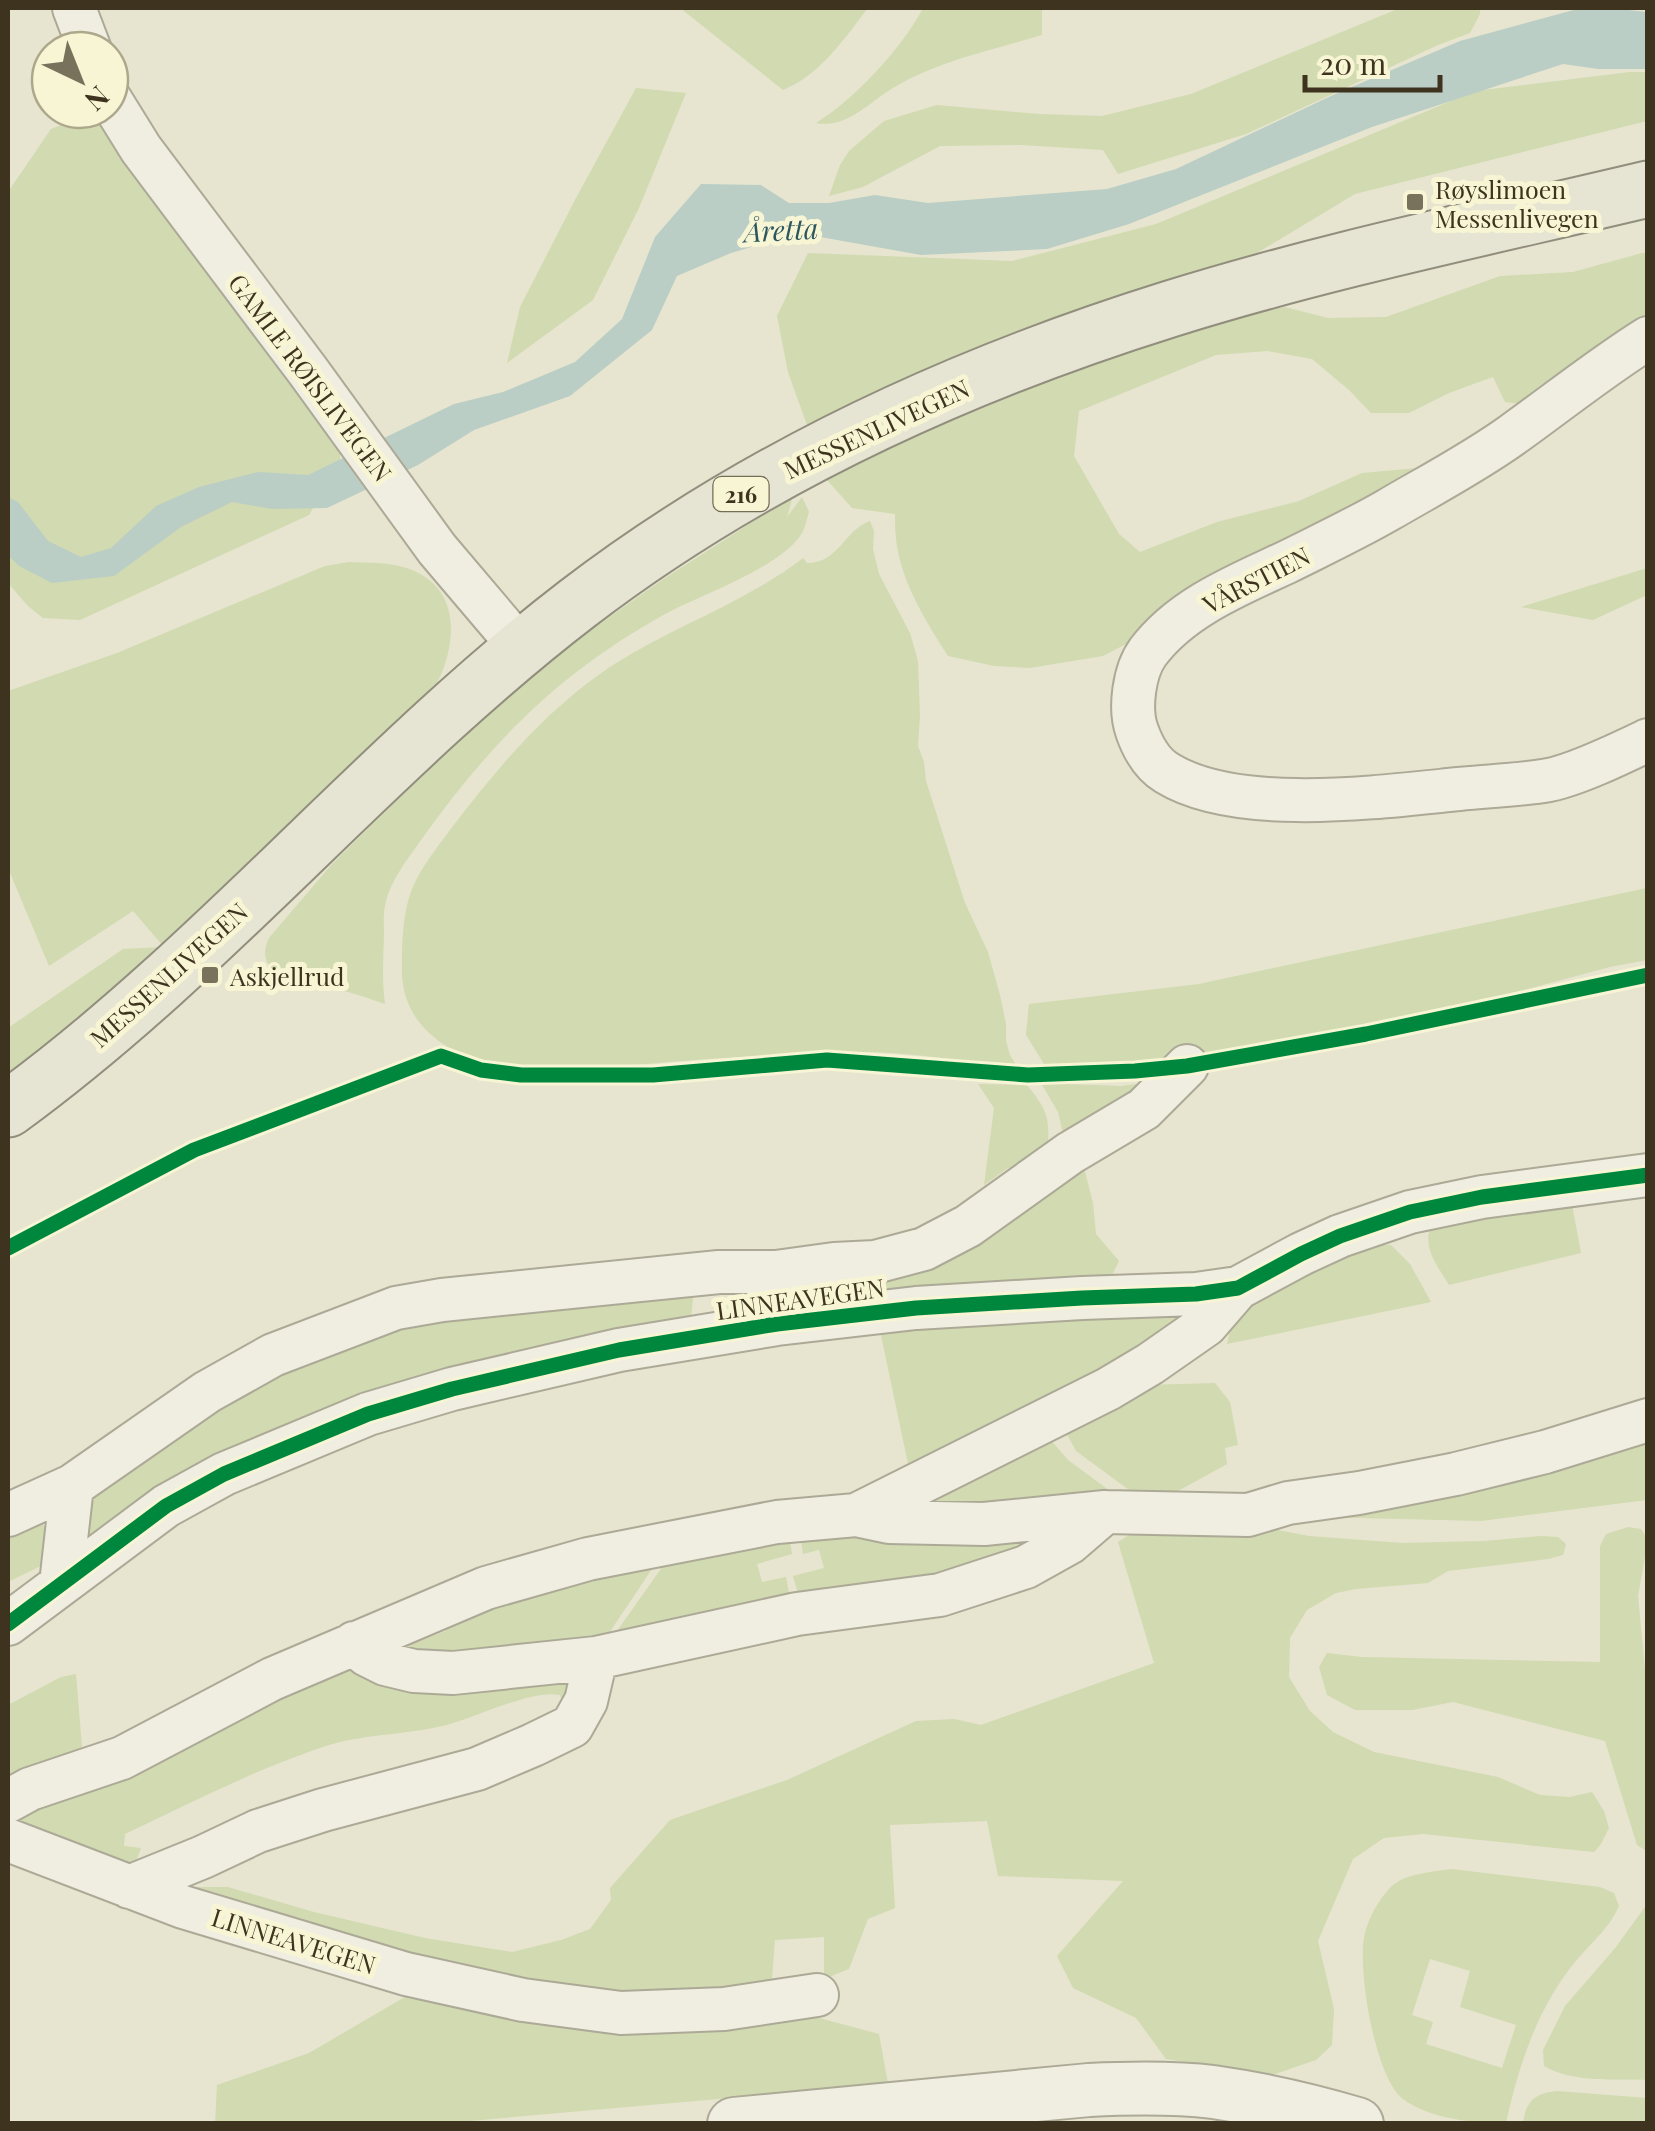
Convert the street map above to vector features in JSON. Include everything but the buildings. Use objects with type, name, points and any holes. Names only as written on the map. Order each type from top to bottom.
[{"type":"main road","name":"MESSENLIVEGEN","points":[[8,1109],[120,1022],[442,716],[521,648],[670,536],[757,485],[836,442],[952,389],[1169,310],[1284,276],[1648,189]]},
{"type":"street","name":"GAMLE RØISLIVEGEN","points":[[129,130],[437,548],[521,648]]},
{"type":"street","name":"VÅRSTIEN","points":[[1648,338],[1509,438],[1338,538],[1218,595],[1171,627],[1146,654],[1134,688],[1133,720],[1144,750],[1166,772],[1203,788],[1262,799],[1394,796],[1552,780],[1648,740]]},
{"type":"street","name":"LINNEAVEGEN","points":[[8,1515],[72,1486],[207,1392],[273,1355],[396,1308],[719,1272],[776,1272],[876,1262],[924,1248],[968,1226],[1070,1154],[1144,1110],[1186,1066]]},
{"type":"street","name":"LINNEAVEGEN","points":[[8,1624],[166,1506],[224,1474],[368,1414],[452,1389],[619,1350],[777,1324],[916,1308],[1196,1294],[1238,1288],[1340,1236],[1410,1212],[1482,1197],[1648,1175]]},
{"type":"street","name":"LINNEAVEGEN","points":[[776,1272],[777,1324]]},
{"type":"street","name":"LINNEAVEGEN","points":[[856,1515],[1108,1389],[1206,1325],[1238,1288]]},
{"type":"street","name":"LINNEAVEGEN","points":[[8,1801],[30,1788],[122,1758],[272,1679],[354,1642],[486,1588],[588,1560],[777,1522],[856,1515],[889,1522],[984,1524],[1105,1512],[1248,1515],[1288,1503],[1360,1494],[1456,1474],[1648,1420]]},
{"type":"street","points":[[61,1584],[72,1486]]},
{"type":"street","points":[[354,1642],[366,1656],[414,1671],[453,1673],[596,1658],[797,1614],[940,1596],[1026,1566],[1069,1543],[1105,1512]]},
{"type":"street","points":[[129,1887],[204,1858],[258,1831],[477,1770],[546,1739],[572,1726],[586,1702],[596,1658]]},
{"type":"street","name":"LINNEAVEGEN","points":[[8,1840],[183,1907],[406,1974],[523,2000],[621,2013],[724,2008],[817,1994]]},
{"type":"street","points":[[734,2124],[1089,2106],[1140,2088],[1210,2092],[1358,2124]]},
{"type":"green space","points":[[680,8],[868,8],[820,65],[783,90]]},
{"type":"green space","points":[[923,8],[1042,8],[1042,35],[928,70],[848,118],[816,123],[876,72]]},
{"type":"green space","points":[[1400,8],[1480,8],[1480,14],[1470,33],[1246,134],[1118,174],[1103,150],[940,146],[863,187],[829,196],[849,151],[884,121],[937,105],[1102,116],[1191,94]]},
{"type":"green space","points":[[1647,72],[1647,121],[1355,194],[1242,262],[808,428],[788,372],[777,316],[808,253],[1012,261],[1156,224],[1475,91]]},
{"type":"green space","points":[[636,88],[686,93],[639,208],[593,300],[507,363],[520,307]]},
{"type":"green space","points":[[50,130],[110,130],[341,438],[340,463],[309,515],[80,620],[43,618],[28,606],[8,583],[8,192]]},
{"type":"green space","points":[[1647,253],[1647,324],[1527,405],[1505,402],[1493,377],[1409,413],[1371,413],[1312,359],[1267,351],[1216,355],[1079,411],[1074,456],[1119,534],[1140,552],[1217,522],[1299,501],[1362,473],[1418,468],[1360,510],[1318,534],[1257,551],[1167,602],[1128,643],[1103,656],[1030,668],[994,666],[948,656],[910,589],[896,542],[895,514],[852,508],[827,480],[910,438],[1070,372],[1232,318],[1285,307],[1328,318],[1386,317],[1500,276],[1573,272]]},
{"type":"green space","points":[[793,496],[787,517],[802,497],[809,512],[803,531],[792,545],[759,569],[665,614],[593,659],[532,710],[452,799],[391,886],[384,917],[385,1004],[286,978],[275,971],[265,952],[269,938],[332,864],[486,713],[571,644]]},
{"type":"green space","points":[[870,521],[879,574],[910,633],[918,661],[918,746],[926,781],[965,903],[988,952],[1006,1024],[1006,1041],[1016,1065],[854,1052],[570,1069],[511,1068],[460,1053],[430,1034],[419,1022],[404,991],[404,919],[409,899],[431,856],[503,764],[539,725],[600,674],[754,590],[803,558],[807,563],[827,558]]},
{"type":"green space","points":[[349,562],[403,567],[422,575],[445,599],[451,631],[437,683],[204,911],[60,1043],[8,1084],[8,1028],[123,949],[164,947],[133,911],[49,966],[8,868],[8,691],[117,653],[325,566]]},
{"type":"green space","points":[[1647,568],[1647,595],[1593,620],[1521,607]]},
{"type":"green space","points":[[1647,888],[1647,960],[1471,1004],[1148,1062],[1044,1064],[1026,1035],[1029,1004],[1199,984]]},
{"type":"green space","points":[[1041,1083],[1144,1083],[1066,1146],[1058,1112]]},
{"type":"green space","points":[[978,1084],[1027,1085],[1044,1111],[1047,1156],[1023,1178],[1008,1168],[984,1185],[994,1108]]},
{"type":"green space","points":[[1082,1160],[1096,1234],[1119,1261],[1110,1279],[811,1304],[807,1297],[824,1281]]},
{"type":"green space","points":[[1571,1199],[1581,1253],[1449,1285],[1432,1256],[1428,1241],[1431,1225]]},
{"type":"green space","points":[[1362,1243],[1391,1245],[1410,1264],[1431,1302],[1227,1344],[1233,1316],[1268,1283]]},
{"type":"green space","points":[[694,1289],[690,1328],[526,1361],[99,1538],[85,1537],[87,1491],[220,1399],[405,1317]]},
{"type":"green space","points":[[1198,1313],[911,1478],[878,1321]]},
{"type":"green space","points":[[1215,1383],[1230,1402],[1238,1445],[1225,1448],[1227,1464],[1158,1502],[1140,1498],[1076,1451],[1064,1429],[1147,1385]]},
{"type":"green space","points":[[1647,1432],[1647,1500],[1481,1521],[1319,1517]]},
{"type":"green space","points":[[1049,1438],[1068,1460],[1125,1502],[957,1517],[912,1503]]},
{"type":"green space","points":[[41,1522],[49,1532],[43,1565],[8,1582],[8,1526]]},
{"type":"green space","points":[[1149,1522],[1235,1522],[1309,1536],[1403,1543],[1540,1536],[1558,1537],[1566,1544],[1563,1555],[1548,1559],[1448,1571],[1428,1583],[1336,1593],[1307,1610],[1290,1638],[1289,1677],[1310,1711],[1333,1732],[1374,1752],[1498,1777],[1540,1795],[1570,1797],[1592,1792],[1609,1828],[1594,1852],[1423,1834],[1384,1838],[1353,1859],[1318,1941],[1334,2009],[1332,2045],[1316,2060],[1269,2076],[1166,2059],[1136,2018],[1073,1988],[1057,1956],[1123,1881],[998,1876],[987,1821],[890,1825],[895,1908],[868,1919],[849,1969],[824,1979],[824,1937],[775,1940],[771,1991],[681,2001],[454,1978],[181,1887],[228,1887],[425,1938],[512,1952],[561,1940],[590,1929],[611,1900],[610,1888],[670,1820],[787,1780],[916,1721],[954,1719],[981,1725],[1154,1663],[1118,1542]]},
{"type":"green space","points":[[1628,1527],[1641,1529],[1648,1540],[1638,1596],[1648,1700],[1646,1851],[1637,1845],[1605,1741],[1453,1702],[1412,1710],[1355,1710],[1327,1695],[1319,1667],[1327,1653],[1600,1662],[1600,1546],[1606,1534]]},
{"type":"green space","points":[[1043,1529],[1010,1564],[802,1607],[793,1576],[824,1568],[819,1550],[803,1554],[800,1533]]},
{"type":"green space","points":[[789,1534],[792,1554],[757,1564],[762,1582],[786,1577],[792,1608],[607,1645],[670,1556]]},
{"type":"green space","points":[[658,1560],[601,1645],[454,1659],[393,1646],[400,1641],[412,1644],[446,1631],[455,1615]]},
{"type":"green space","points":[[331,1667],[560,1679],[573,1684],[564,1705],[560,1695],[536,1696],[450,1724],[344,1741],[277,1764],[125,1834],[124,1846],[141,1848],[135,1864],[112,1864],[8,1821]]},
{"type":"green space","points":[[76,1674],[82,1747],[8,1785],[8,1705],[61,1677]]},
{"type":"green space","points":[[1452,1869],[1600,1887],[1614,1893],[1619,1906],[1559,1984],[1538,2022],[1506,2123],[1452,2118],[1425,2111],[1403,2099],[1384,2069],[1371,2023],[1363,1954],[1371,1917],[1383,1896],[1399,1881]],"holes":[[[1430,1959],[1470,1971],[1460,2007],[1516,2025],[1502,2068],[1426,2044],[1433,2022],[1412,2015]]]},
{"type":"green space","points":[[1647,1904],[1647,2080],[1581,2078],[1544,2066],[1543,2050],[1565,2006]]},
{"type":"green space","points":[[410,1994],[808,2015],[879,2034],[888,2084],[447,2123],[215,2124],[217,2085],[309,2053]]},
{"type":"green space","points":[[1557,2091],[1647,2098],[1647,2123],[1523,2123],[1533,2100]]},
{"type":"water","name":"Åretta","points":[[1581,8],[1647,12],[1647,69],[1563,64],[1372,127],[1129,224],[1047,249],[921,255],[798,233],[731,253],[677,276],[652,330],[570,396],[474,430],[418,465],[327,508],[272,509],[232,502],[181,527],[114,576],[52,583],[19,566],[8,555],[8,497],[18,502],[48,541],[81,557],[111,548],[156,506],[199,487],[258,472],[308,475],[454,404],[503,392],[575,362],[622,319],[655,237],[701,184],[761,185],[789,203],[829,203],[875,195],[928,203],[1107,189],[1176,169],[1460,41]]},
{"type":"cycle path","points":[[8,1248],[194,1150],[441,1056],[481,1070],[521,1075],[653,1075],[827,1060],[1028,1075],[1135,1071],[1187,1066],[1366,1034],[1648,975]]},
{"type":"cycle path","points":[[8,1624],[166,1506],[224,1474],[368,1414],[452,1389],[619,1350],[777,1324],[916,1308],[1196,1294],[1238,1288],[1340,1236],[1410,1212],[1482,1197],[1648,1175]]},
{"type":"place","name":"Røyslimoen Messenlivegen","points":[[1415,202]]},
{"type":"place","name":"Askjellrud","points":[[210,975]]}]
